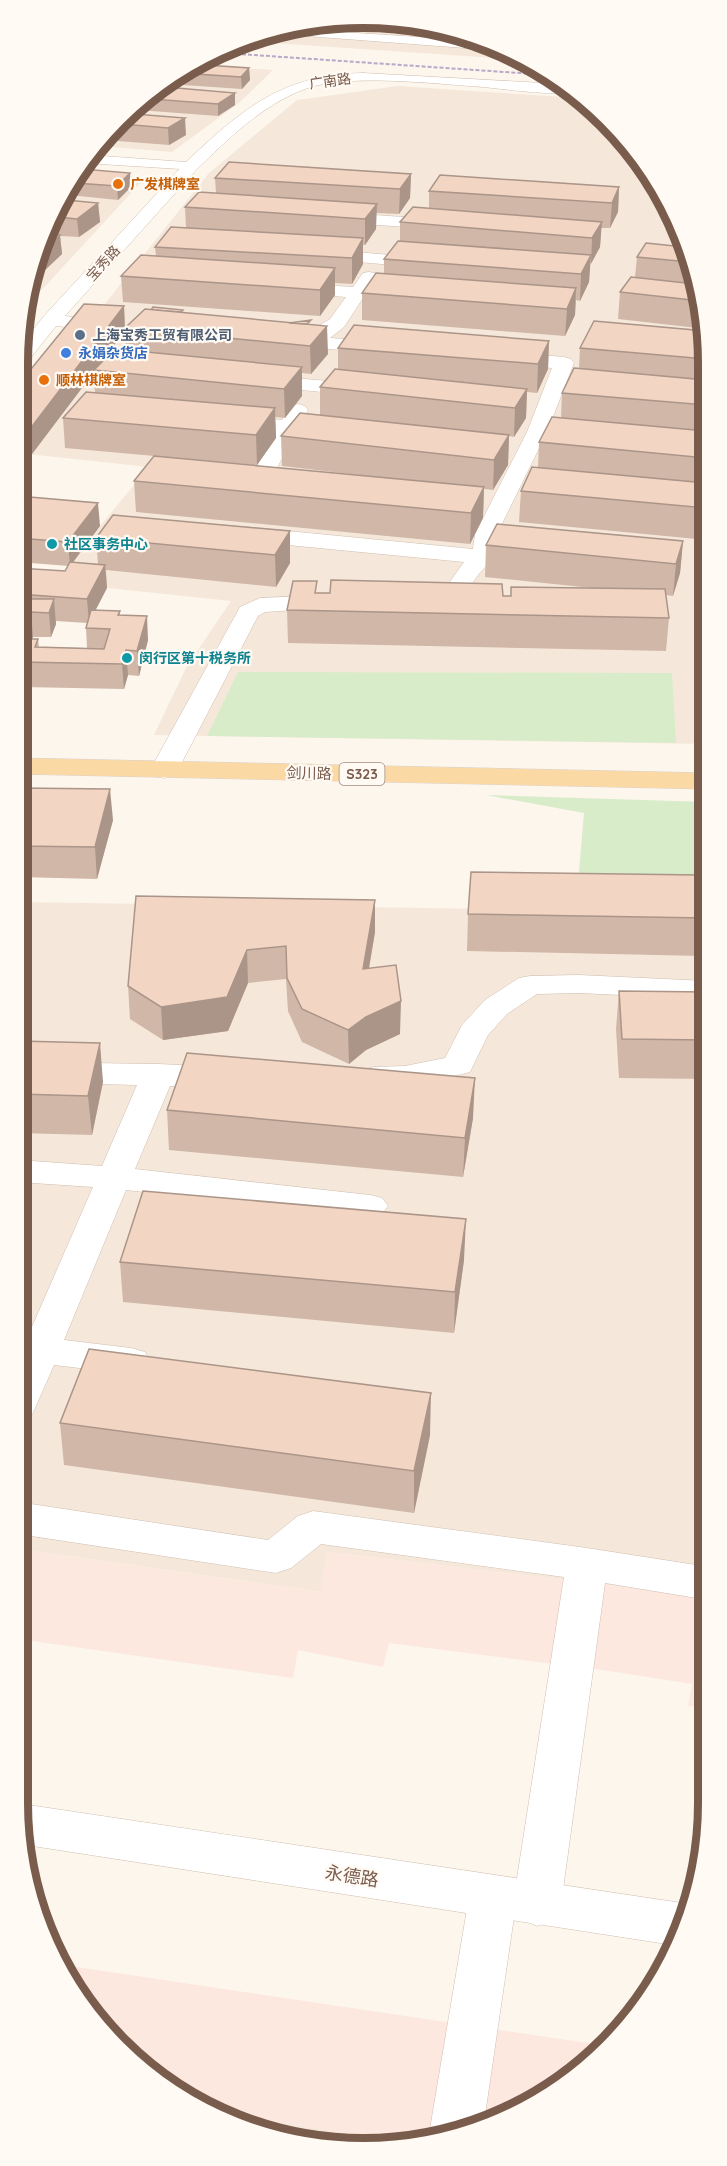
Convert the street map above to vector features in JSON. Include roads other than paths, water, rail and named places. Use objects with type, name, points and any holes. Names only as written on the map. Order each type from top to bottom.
[{"type":"main road","name":"剑川路","points":[[28,766],[698,781]]},
{"type":"street","points":[[307,33],[464,44]]},
{"type":"street","name":"广南路","points":[[190,167],[236,122],[269,100],[301,85],[359,77],[413,78],[554,88]]},
{"type":"street","points":[[98,160],[190,167]]},
{"type":"street","name":"宝秀路","points":[[29,348],[51,320],[190,167]]},
{"type":"street","points":[[279,489],[245,486],[288,427],[325,355],[338,323],[420,204]]},
{"type":"street","points":[[314,215],[464,226]]},
{"type":"street","points":[[300,253],[441,264]]},
{"type":"street","points":[[279,287],[428,298]]},
{"type":"street","points":[[51,320],[132,327]]},
{"type":"street","points":[[274,322],[382,392]]},
{"type":"street","points":[[234,379],[325,355],[389,331]]},
{"type":"street","points":[[259,338],[325,355],[406,350]]},
{"type":"street","points":[[504,340],[527,342],[520,360]]},
{"type":"street","points":[[486,357],[564,363],[554,385],[548,433],[510,483],[486,534],[492,547]]},
{"type":"street","points":[[554,385],[578,387]]},
{"type":"street","points":[[208,419],[347,432]]},
{"type":"street","points":[[510,483],[533,485]]},
{"type":"street","points":[[230,533],[492,547]]},
{"type":"street","points":[[404,601],[460,601],[469,570],[492,547]]},
{"type":"street","points":[[164,770],[248,612],[260,605],[359,602]]},
{"type":"street","points":[[348,1077],[405,1076],[458,1065],[473,1032],[496,1007],[530,985],[579,984],[698,990]]},
{"type":"street","points":[[28,1072],[256,1078]]},
{"type":"street","points":[[158,1074],[114,1178],[29,1349],[160,1365]]},
{"type":"street","points":[[28,1172],[114,1178],[370,1206]]},
{"type":"street","points":[[28,1520],[276,1557],[314,1527],[587,1564],[698,1582]]},
{"type":"street","points":[[459,2123],[515,1901],[587,1564]]},
{"type":"street","name":"永德路","points":[[29,1825],[676,1924]]},
{"type":"railway","points":[[236,54],[532,74]]},
{"type":"place","name":"广发棋牌室","points":[[118,184]]},
{"type":"place","name":"上海宝秀工贸有限公司","points":[[80,335]]},
{"type":"place","name":"永娟杂货店","points":[[66,353]]},
{"type":"place","name":"顺林棋牌室","points":[[44,380]]},
{"type":"place","name":"社区事务中心","points":[[52,544]]},
{"type":"place","name":"闵行区第十税务所","points":[[127,658]]}]
